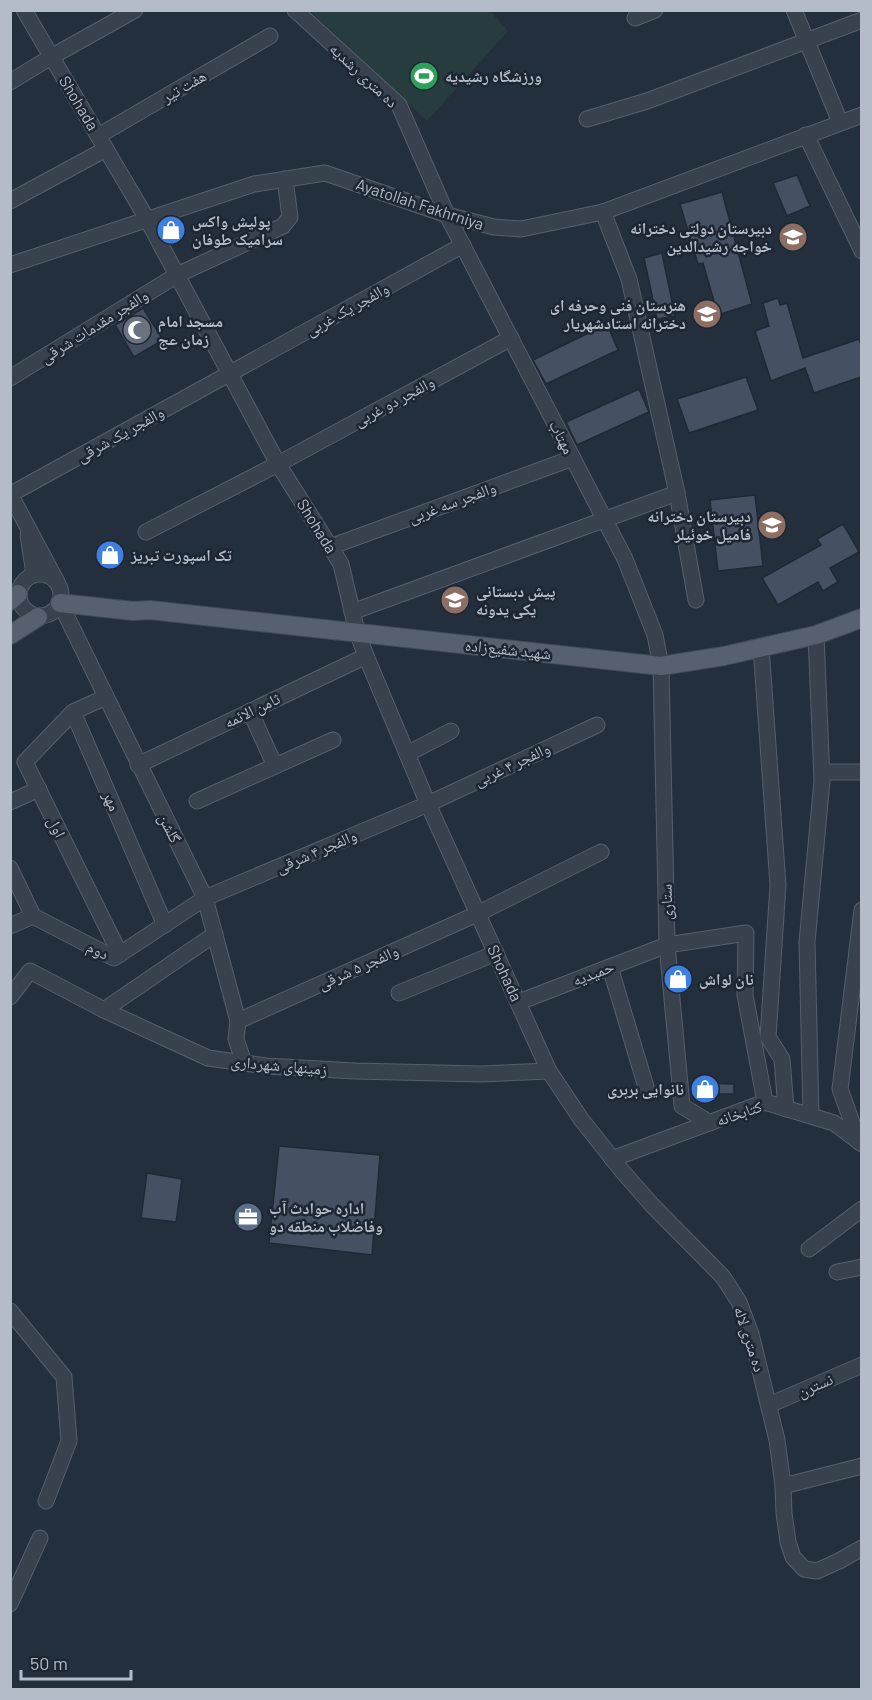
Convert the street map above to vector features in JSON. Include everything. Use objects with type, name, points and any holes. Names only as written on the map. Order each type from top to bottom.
[{"type":"main road","name":"شهید شفیع‌زاده","points":[[60,593],[133,611],[150,610],[661,666],[723,656],[816,635],[861,618]]},
{"type":"main road","points":[[10,635],[38,616]]},
{"type":"street","name":"Shohada","points":[[24,10],[147,219],[278,464],[341,564],[357,632],[366,656],[428,804],[549,1071]]},
{"type":"street","points":[[10,82],[135,10]]},
{"type":"street","name":"ده متری رشدیه","points":[[295,10],[399,105],[447,215]]},
{"type":"street","points":[[635,18],[655,10]]},
{"type":"street","points":[[794,10],[840,122]]},
{"type":"street","points":[[587,119],[647,101],[861,20]]},
{"type":"street","name":"هفت تیر","points":[[10,201],[270,36]]},
{"type":"street","name":"Ayatollah Fakhrniya","points":[[10,265],[254,184],[325,173],[447,215],[494,227],[521,229],[603,212],[861,115]]},
{"type":"street","points":[[806,135],[861,250]]},
{"type":"street","name":"والفجر مقدمات شرقی","points":[[10,378],[177,275],[283,226],[290,217],[285,179]]},
{"type":"street","points":[[603,212],[629,279],[677,493],[696,600]]},
{"type":"street","name":"مهتاب","points":[[447,215],[604,519],[642,600],[655,635],[661,666]]},
{"type":"street","name":"والفجر یک غربی","points":[[230,373],[463,245]]},
{"type":"street","name":"والفجر دو غربی","points":[[146,532],[278,464],[511,338]]},
{"type":"street","name":"والفجر یک شرقی","points":[[10,494],[230,373]]},
{"type":"street","name":"والفجر سه غربی","points":[[330,547],[573,458]]},
{"type":"street","points":[[352,612],[677,493]]},
{"type":"street","name":"گلشن","points":[[10,494],[25,518],[138,765],[205,898],[238,1021],[236,1039],[244,1063]]},
{"type":"street","points":[[25,518],[34,574]]},
{"type":"street","points":[[34,574],[48,575],[60,593],[51,613],[38,616],[26,612],[14,597],[25,579],[34,574]]},
{"type":"street","points":[[811,1116],[807,942],[822,772],[816,635]]},
{"type":"street","points":[[761,647],[778,885],[768,1037],[782,1059],[786,1109]]},
{"type":"street","name":"ثامن الائمه","points":[[138,765],[366,656]]},
{"type":"street","name":"ستاری","points":[[661,666],[667,945],[682,1106],[710,1123]]},
{"type":"street","points":[[73,712],[106,697]]},
{"type":"street","points":[[250,711],[274,766]]},
{"type":"street","name":"اول","points":[[73,712],[25,762],[120,954]]},
{"type":"street","name":"مهر","points":[[73,712],[165,925]]},
{"type":"street","name":"والفجر ۴ غربی","points":[[428,804],[597,725]]},
{"type":"street","points":[[407,754],[451,731]]},
{"type":"street","points":[[197,801],[333,740]]},
{"type":"street","points":[[822,772],[861,772]]},
{"type":"street","points":[[10,802],[39,789]]},
{"type":"street","name":"والفجر ۴ شرقی","points":[[205,898],[428,804]]},
{"type":"street","name":"والفجر ۵ شرقی","points":[[238,1021],[477,914],[601,852]]},
{"type":"street","points":[[10,868],[33,916],[10,926]]},
{"type":"street","name":"دوم","points":[[33,916],[114,958],[205,898]]},
{"type":"street","points":[[860,1143],[840,1089],[861,910]]},
{"type":"street","name":"حمیدیه","points":[[519,1002],[667,945],[746,933],[745,994],[765,1102]]},
{"type":"street","points":[[104,1010],[215,934]]},
{"type":"street","points":[[399,993],[496,952]]},
{"type":"street","points":[[610,967],[646,1087]]},
{"type":"street","name":"زمینهای شهرداری","points":[[10,997],[30,971],[104,1010],[208,1058],[244,1063],[355,1071],[481,1074],[549,1071]]},
{"type":"street","name":"ده متری لاله","points":[[549,1071],[612,1159],[652,1205],[723,1277],[739,1302],[751,1334],[777,1440],[784,1513],[788,1542],[793,1557],[804,1569],[817,1571],[861,1548]]},
{"type":"street","name":"کتابخانه","points":[[612,1159],[765,1102],[834,1123],[860,1143]]},
{"type":"street","points":[[808,1249],[861,1209]]},
{"type":"street","points":[[837,1272],[861,1267]]},
{"type":"street","points":[[10,1311],[64,1377],[69,1441],[46,1501]]},
{"type":"street","name":"نسترن","points":[[769,1405],[861,1365]]},
{"type":"street","points":[[783,1486],[861,1466]]},
{"type":"street","points":[[10,1604],[40,1538]]},
{"type":"green space","name":"ورزشگاه رشیدیه","points":[[310,11],[490,11],[508,31],[427,121]]},
{"type":"building","points":[[797,175],[810,206],[787,216],[773,183]]},
{"type":"building","points":[[722,192],[752,304],[718,315],[703,263],[698,264],[680,204]]},
{"type":"building","points":[[662,253],[675,316],[657,319],[644,258]]},
{"type":"building","points":[[778,298],[780,305],[787,303],[803,358],[859,339],[861,377],[814,393],[805,368],[771,381],[755,331],[769,326],[763,303]]},
{"type":"building","name":"مسجد امام زمان عج","points":[[143,308],[163,340],[134,357],[115,325]]},
{"type":"building","points":[[607,324],[618,350],[546,384],[533,360]]},
{"type":"building","points":[[746,377],[758,410],[689,433],[677,399]]},
{"type":"building","points":[[639,389],[649,412],[577,445],[566,422]]},
{"type":"building","points":[[755,495],[763,566],[718,571],[710,500]]},
{"type":"building","points":[[843,524],[859,552],[830,568],[838,582],[823,591],[818,582],[778,605],[762,578],[821,545],[817,539]]},
{"type":"building","points":[[697,1083],[734,1084],[734,1094],[698,1094]]},
{"type":"building","points":[[279,1146],[380,1155],[372,1255],[269,1243]]},
{"type":"building","points":[[147,1173],[182,1179],[176,1222],[141,1218]]},
{"type":"place","name":"ورزشگاه رشیدیه","points":[[424,76]]},
{"type":"place","name":"پولیش واکس سرامیک طوفان","points":[[171,230]]},
{"type":"place","name":"دبیرستان دولتی دخترانه خواجه رشیدالدین","points":[[793,237]]},
{"type":"place","name":"هنرستان فنی وحرفه ای دخترانه استادشهریار","points":[[707,314]]},
{"type":"place","name":"مسجد امام زمان عج","points":[[137,330]]},
{"type":"place","name":"دبیرستان دخترانه فامیل خوئیلر","points":[[772,525]]},
{"type":"place","name":"تک اسپورت تبریز","points":[[110,555]]},
{"type":"place","name":"پیش دبستانی یکی یدونه","points":[[455,600]]},
{"type":"place","name":"نان لواش","points":[[678,979]]},
{"type":"place","name":"نانوایی بربری","points":[[705,1089]]},
{"type":"place","name":"اداره حوادث آب وفاضلاب منطقه دو","points":[[248,1217]]}]
